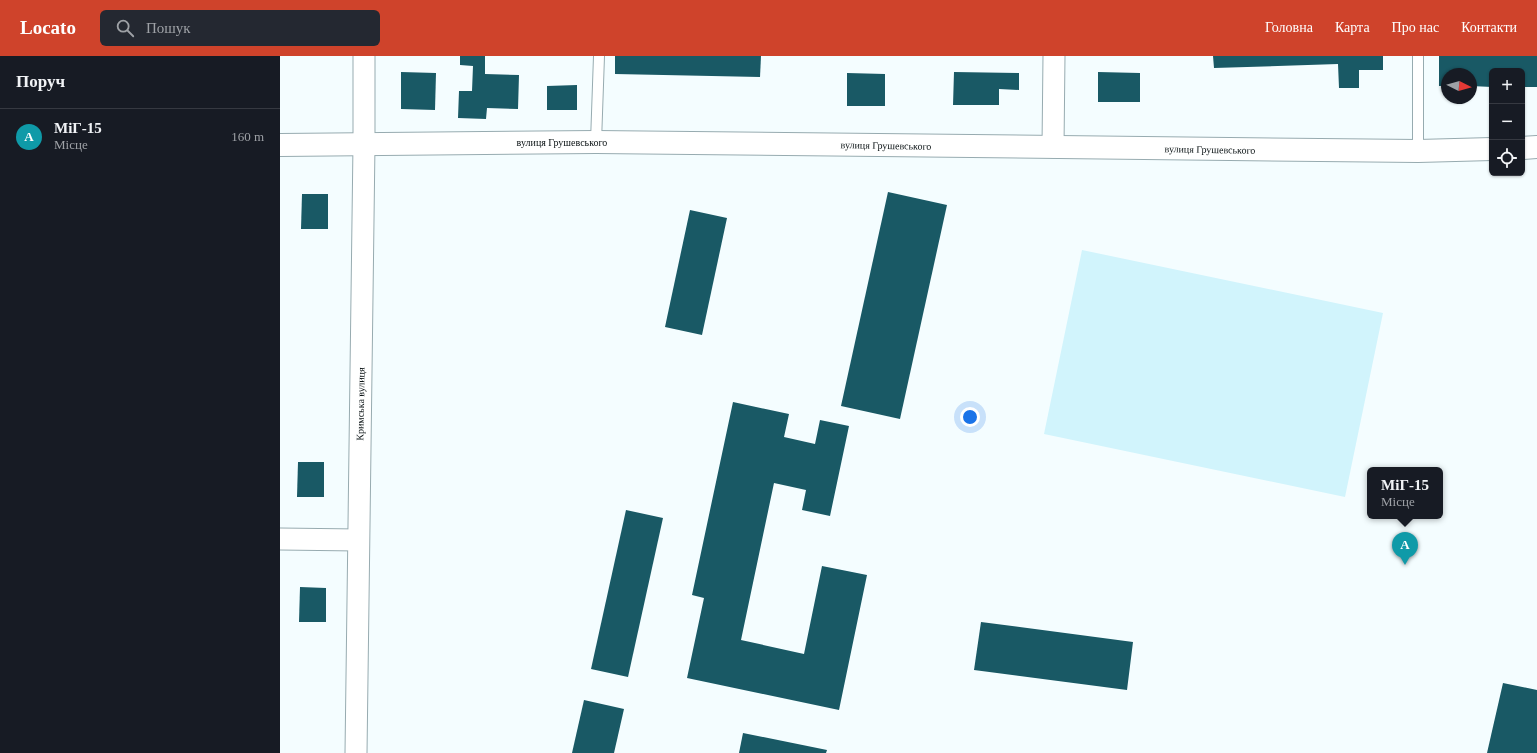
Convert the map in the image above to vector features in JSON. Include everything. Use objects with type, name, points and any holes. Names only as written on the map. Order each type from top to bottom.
[{"type":"street","name":"Кримська вулиця","points":[[356,753],[364,56]]},
{"type":"street","points":[[1053,147],[1054,56]]},
{"type":"street","name":"вулиця Грушевського","points":[[280,145],[596,142],[1418,152],[1489,149]]},
{"type":"street","points":[[1525,148],[1537,147]]},
{"type":"street","points":[[280,539],[358,540]]},
{"type":"lane","points":[[596,142],[598,56]]},
{"type":"lane","points":[[1418,56],[1418,152]]},
{"type":"shaded area","points":[[1082,250],[1383,313],[1345,497],[1044,434]]},
{"type":"building","points":[[460,56],[485,56],[485,74],[519,75],[518,109],[487,108],[486,119],[458,118],[459,91],[472,91],[473,66],[460,65]]},
{"type":"building","points":[[615,56],[761,56],[760,77],[615,74]]},
{"type":"building","points":[[1213,56],[1383,56],[1383,70],[1359,70],[1359,88],[1339,88],[1338,64],[1214,68]]},
{"type":"building","points":[[1439,56],[1537,56],[1537,87],[1525,87],[1525,68],[1489,68],[1489,87],[1477,86],[1477,68],[1441,68],[1441,86],[1439,86]]},
{"type":"building","points":[[401,72],[436,73],[435,110],[401,109]]},
{"type":"building","points":[[954,72],[1019,73],[1019,90],[999,89],[999,105],[953,105]]},
{"type":"building","points":[[1098,72],[1140,73],[1140,102],[1098,102]]},
{"type":"building","points":[[847,73],[885,74],[885,106],[847,106]]},
{"type":"building","points":[[577,85],[577,110],[547,110],[547,86]]},
{"type":"building","points":[[888,192],[947,205],[900,419],[841,406]]},
{"type":"building","points":[[302,194],[328,194],[328,229],[301,229]]},
{"type":"building","points":[[690,210],[727,218],[702,335],[665,327]]},
{"type":"building","points":[[733,402],[789,414],[784,437],[815,444],[820,420],[849,426],[830,516],[802,510],[806,490],[774,483],[741,640],[804,654],[822,566],[867,575],[839,710],[687,678],[704,598],[692,595]]},
{"type":"building","points":[[298,462],[324,462],[324,497],[297,497]]},
{"type":"building","points":[[626,510],[663,518],[628,677],[591,669]]},
{"type":"building","points":[[300,587],[326,588],[326,622],[299,622]]},
{"type":"building","points":[[981,622],[1133,642],[1127,690],[974,670]]},
{"type":"building","points":[[1503,683],[1537,690],[1537,753],[1487,753]]},
{"type":"building","points":[[584,700],[624,709],[614,753],[572,753]]},
{"type":"building","points":[[743,733],[827,750],[826,753],[739,753]]},
{"type":"place","name":"МіГ-15","points":[[1405,565]]}]
